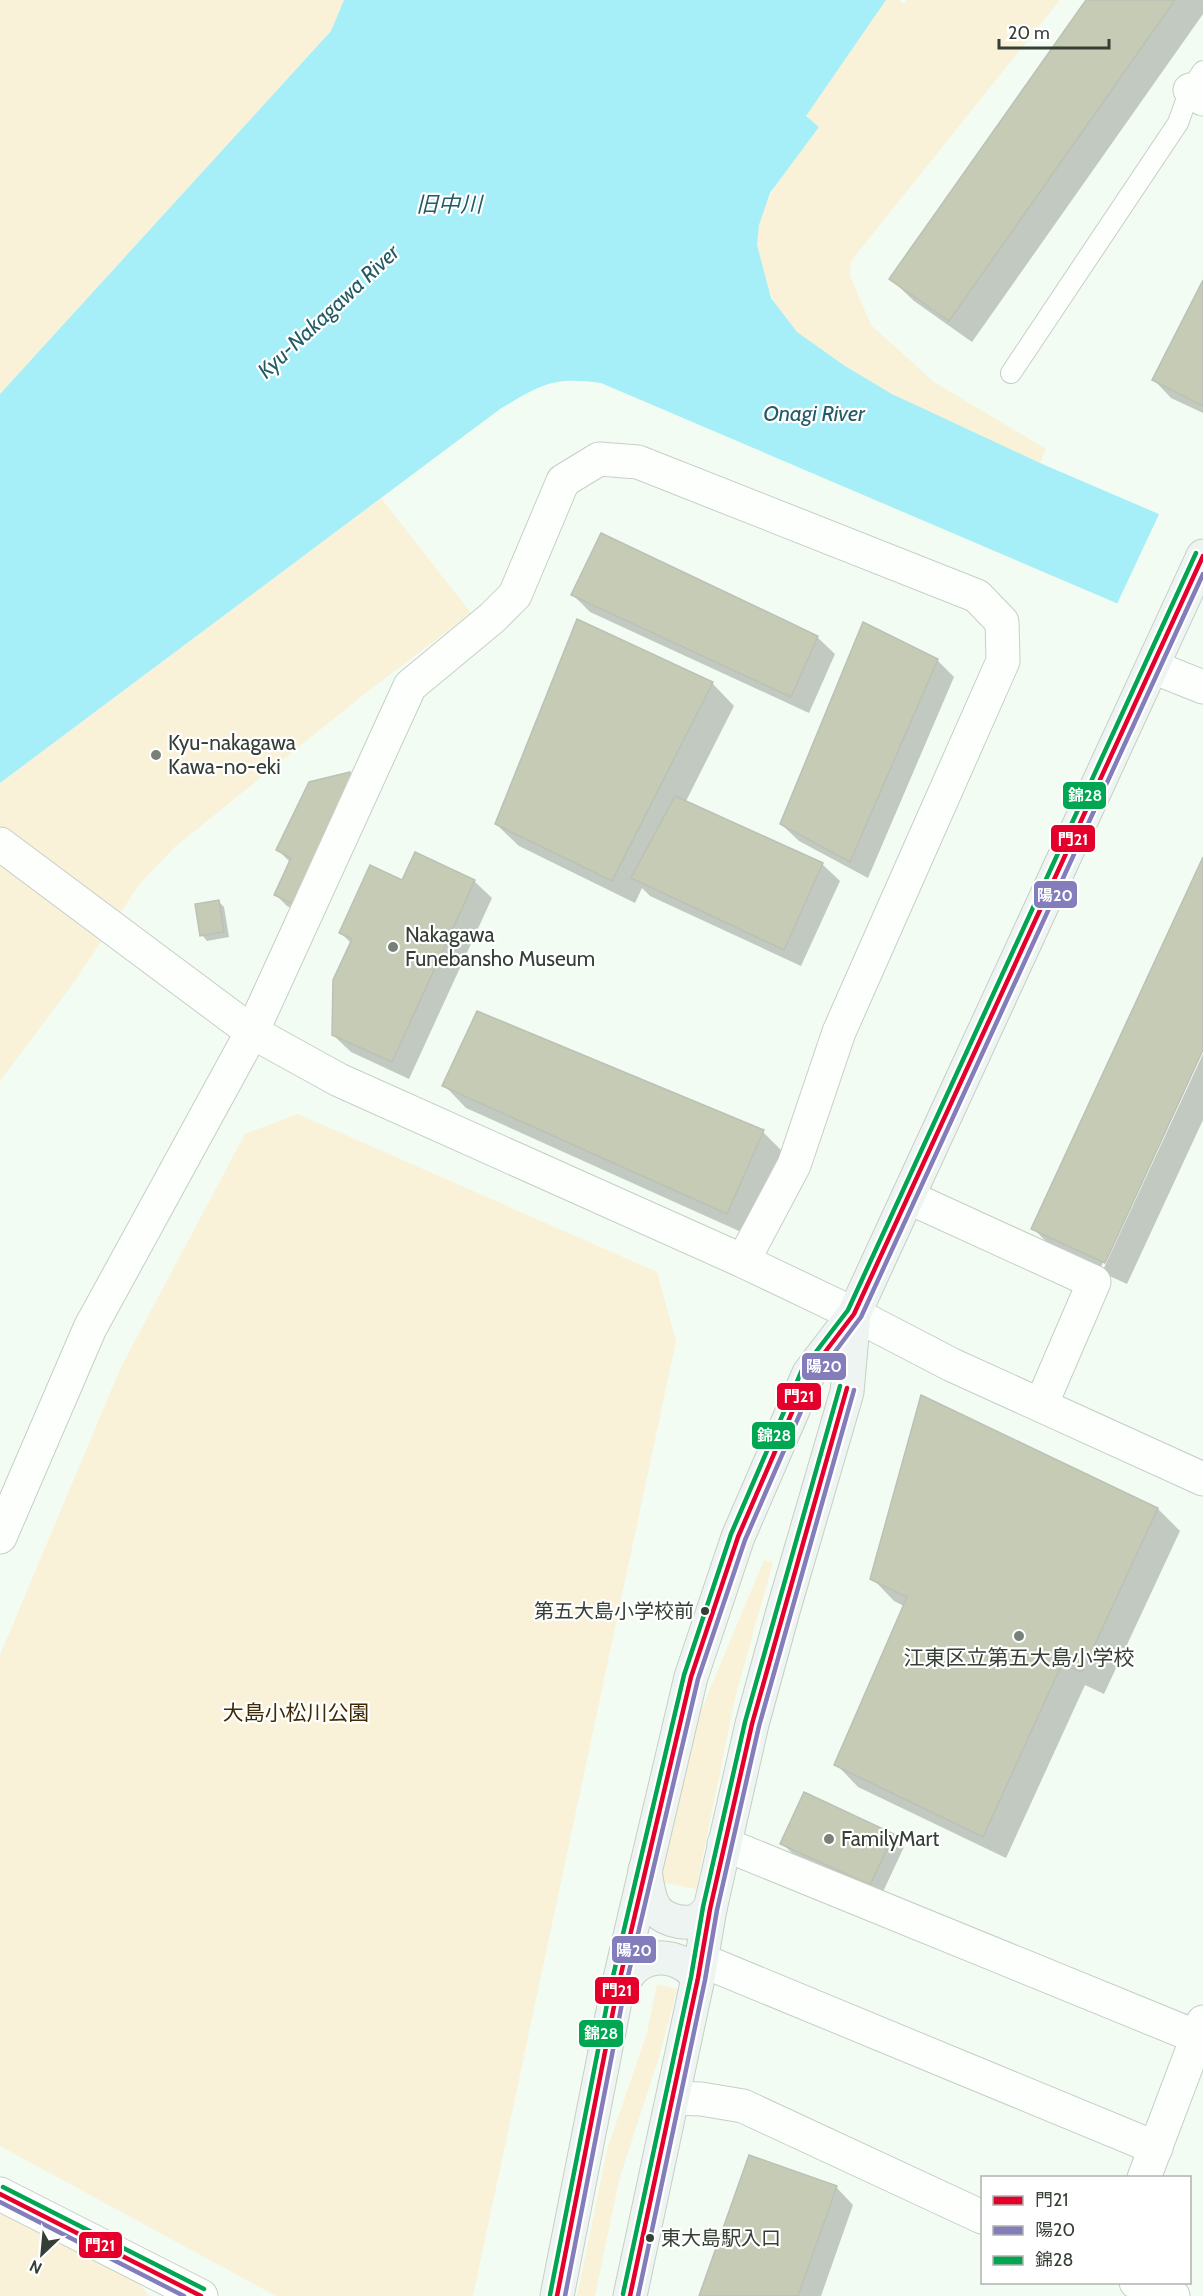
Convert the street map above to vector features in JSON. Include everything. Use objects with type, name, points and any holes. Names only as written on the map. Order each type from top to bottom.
[{"type":"main road","points":[[557,2296],[617,1991],[645,1867],[691,1677],[738,1537],[809,1373],[854,1314],[1203,555]]},
{"type":"main road","points":[[630,2296],[673,2098],[710,1909],[752,1724],[776,1633],[847,1392],[854,1314]]},
{"type":"main road","points":[[645,1867],[649,1894],[656,1910],[683,1923],[697,1920],[710,1909]]},
{"type":"main road","points":[[617,1991],[636,1966],[660,1957],[683,1962],[691,1968],[699,1969]]},
{"type":"street","points":[[0,1537],[90,1328],[252,1032],[410,686],[492,618],[515,595],[563,481],[599,459],[639,462],[977,596],[1002,622],[1003,661],[839,1032],[794,1165],[743,1261]]},
{"type":"street","points":[[1156,660],[1203,687]]},
{"type":"street","points":[[0,844],[252,1032],[339,1080],[743,1261],[854,1314],[952,1365],[1203,1479]]},
{"type":"street","points":[[908,1197],[1094,1282],[1041,1406]]},
{"type":"street","points":[[699,1969],[1150,2163],[1200,2030],[724,1844]]},
{"type":"street","points":[[673,2098],[701,2099],[743,2106],[981,2217]]},
{"type":"street","points":[[0,2194],[201,2296]]},
{"type":"street","points":[[136,2264],[172,2296]]},
{"type":"lane","points":[[1011,374],[1178,123],[1199,87]]},
{"type":"green space","points":[[0,0],[344,0],[331,31],[0,394]]},
{"type":"green space","points":[[886,0],[899,0],[904,4],[907,0],[1060,0],[851,261],[850,276],[871,325],[934,382],[1046,449],[1040,463],[905,400],[854,371],[803,337],[787,321],[771,296],[760,266],[757,236],[764,209],[784,172],[819,127],[805,116]]},
{"type":"green space","points":[[381,498],[471,613],[362,696],[176,846],[141,882],[72,985],[0,1081],[0,783]]},
{"type":"green space","name":"大島小松川公園","points":[[298,1114],[657,1272],[676,1341],[473,2296],[276,2296],[0,2146],[0,1655],[121,1367],[245,1134]]},
{"type":"green space","points":[[764,1560],[773,1563],[736,1694],[696,1889],[660,1882],[697,1720]]},
{"type":"green space","points":[[657,1984],[677,1989],[660,2054],[619,2180],[595,2296],[577,2296],[607,2150],[647,2033]]},
{"type":"green space","points":[[0,2207],[125,2274],[142,2287],[149,2296],[0,2296]]},
{"type":"water","name":"旧中川","points":[[344,0],[886,0],[806,116],[819,127],[770,193],[759,225],[757,245],[771,298],[797,332],[845,366],[892,394],[1040,463],[1203,533],[1203,640],[601,383],[558,382],[537,388],[500,409],[0,783],[0,394],[331,31]]},
{"type":"pier","points":[[1160,512],[1203,530],[1203,643],[1116,606]]},
{"type":"building","points":[[1086,0],[1175,0],[949,321],[889,279]]},
{"type":"building","points":[[1203,280],[1203,406],[1152,380]]},
{"type":"building","points":[[601,533],[818,636],[791,697],[571,595]]},
{"type":"building","points":[[577,619],[713,682],[612,881],[495,824]]},
{"type":"building","points":[[863,622],[938,659],[850,862],[780,824]]},
{"type":"building","points":[[350,772],[349,797],[297,906],[274,895],[291,858],[276,850],[309,782]]},
{"type":"building","points":[[675,796],[823,863],[784,950],[631,878]]},
{"type":"building","points":[[415,852],[475,880],[392,1062],[332,1035],[333,980],[352,939],[339,933],[370,865],[402,880]]},
{"type":"building","points":[[1203,857],[1203,1050],[1105,1263],[1031,1229]]},
{"type":"building","points":[[219,900],[224,932],[200,936],[195,904]]},
{"type":"building","points":[[477,1011],[764,1130],[727,1214],[442,1086]]},
{"type":"building","points":[[921,1395],[1158,1508],[1082,1672],[1062,1664],[983,1837],[834,1765],[907,1597],[870,1579]]},
{"type":"building","points":[[804,1792],[894,1834],[870,1885],[780,1844]]},
{"type":"building","points":[[749,2155],[837,2186],[798,2296],[699,2296]]},
{"type":"transit line","name":"錦28","points":[[550,2295],[610,1989],[684,1675],[731,1534],[802,1370],[848,1310],[1196,553]]},
{"type":"transit line","name":"門21","points":[[557,2296],[617,1991],[691,1677],[738,1537],[809,1373],[854,1314],[1203,556]]},
{"type":"transit line","name":"陽20","points":[[565,2296],[624,1993],[698,1679],[745,1540],[816,1377],[861,1317],[1203,574]]},
{"type":"transit line","name":"錦28","points":[[623,2294],[691,1977],[703,1907],[745,1722],[840,1386]]},
{"type":"transit line","name":"門21","points":[[630,2296],[698,1978],[710,1909],[752,1724],[847,1388]]},
{"type":"transit line","name":"陽20","points":[[638,2296],[705,1980],[717,1910],[759,1726],[854,1390]]},
{"type":"transit line","name":"錦28","points":[[3,2187],[204,2289]]},
{"type":"transit line","name":"門21","points":[[0,2194],[201,2296]]},
{"type":"transit line","name":"陽20","points":[[0,2202],[184,2296]]},
{"type":"place","name":"Kyu-nakagawa Kawa-no-eki","points":[[156,755]]},
{"type":"place","name":"Nakagawa Funebansho Museum","points":[[393,947]]},
{"type":"place","name":"第五大島小学校前","points":[[705,1611]]},
{"type":"place","name":"江東区立第五大島小学校","points":[[1019,1636]]},
{"type":"place","name":"FamilyMart","points":[[829,1839]]},
{"type":"place","name":"東大島駅入口","points":[[650,2238]]},
{"type":"water label","name":"Kyu-Nakagawa River","points":[[328,311]]},
{"type":"water label","name":"Onagi River","points":[[814,413]]}]
